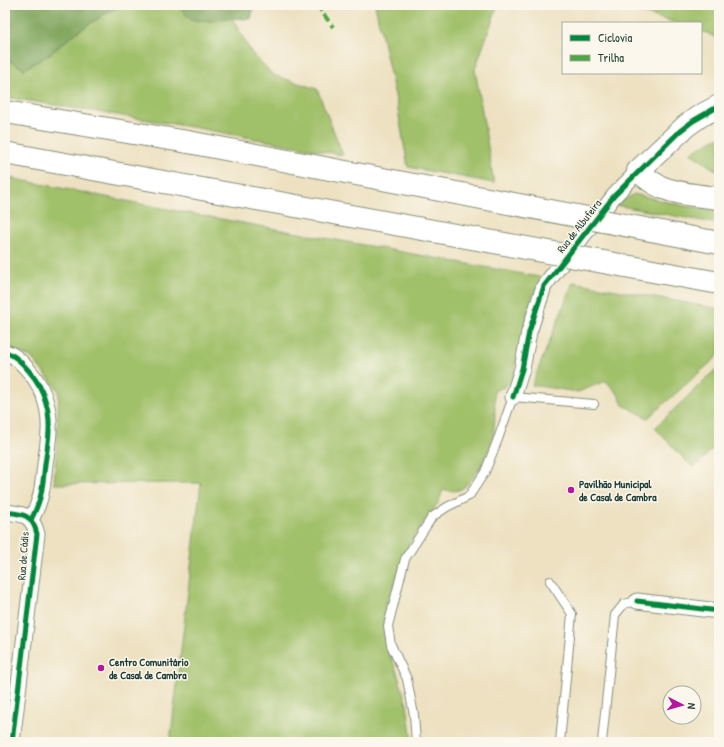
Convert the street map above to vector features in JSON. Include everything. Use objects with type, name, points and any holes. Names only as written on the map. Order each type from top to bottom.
[{"type":"main road","name":"Rua de Albufeira","points":[[638,171],[686,126],[700,116],[719,106]]},
{"type":"main road","points":[[5,112],[188,142],[719,243]]},
{"type":"main road","points":[[5,153],[719,283]]},
{"type":"main road","points":[[654,156],[657,165],[668,182],[686,193]]},
{"type":"main road","points":[[638,171],[660,187],[675,192],[719,198]]},
{"type":"street","name":"Rua de Albufeira","points":[[513,397],[522,369],[529,332],[544,286],[614,196],[638,171]]},
{"type":"street","points":[[5,352],[11,354],[22,362],[32,374],[44,394],[48,411],[48,436],[41,494],[31,520]]},
{"type":"street","name":"Rua de Cádis","points":[[5,512],[20,513],[26,516],[31,520],[36,530],[12,742]]},
{"type":"street","points":[[638,601],[719,611]]},
{"type":"lane","points":[[416,742],[414,715],[407,679],[391,645],[388,626],[405,559],[432,517],[447,507],[469,496],[484,472],[513,397],[594,404]]},
{"type":"lane","points":[[550,581],[572,614],[560,742]]},
{"type":"lane","points":[[602,742],[615,615],[624,604],[638,601]]},
{"type":"green space","points":[[5,5],[123,5],[106,13],[77,32],[47,56],[24,69],[5,58]]},
{"type":"green space","points":[[123,5],[178,5],[191,20],[214,21],[232,18],[251,52],[273,75],[317,89],[343,155],[192,127],[5,97],[5,58],[24,69],[47,56],[77,32],[106,13]]},
{"type":"green space","points":[[178,5],[254,5],[251,19],[225,18],[214,21],[191,20]]},
{"type":"green space","points":[[375,5],[498,5],[475,69],[494,183],[408,167],[397,105]]},
{"type":"green space","points":[[616,5],[713,5],[719,7],[719,39],[702,31],[702,22],[673,22]]},
{"type":"green space","points":[[719,137],[719,172],[690,153]]},
{"type":"green space","points":[[5,177],[177,211],[545,278],[538,286],[532,297],[512,381],[504,387],[494,391],[494,428],[488,452],[480,467],[466,486],[452,491],[443,490],[438,503],[410,542],[395,583],[384,621],[386,644],[397,672],[407,705],[412,742],[170,742],[201,483],[54,484],[59,391],[31,357],[5,347]]},
{"type":"green space","points":[[634,194],[685,206],[719,211],[719,224],[615,205]]},
{"type":"green space","points":[[573,282],[719,309],[719,355],[648,418],[623,405],[618,394],[606,381],[578,392],[532,385]]},
{"type":"green space","points":[[716,369],[719,371],[719,443],[693,468],[655,428]]},
{"type":"marked path","points":[[317,5],[333,27]]},
{"type":"cycle path","points":[[513,397],[522,369],[529,332],[544,286],[614,196],[680,131],[693,121],[719,106]]},
{"type":"cycle path","points":[[5,352],[18,360],[35,378],[43,394],[48,411],[49,433],[41,494],[31,520]]},
{"type":"cycle path","points":[[5,512],[17,513],[26,516],[32,522],[37,534],[12,742]]},
{"type":"cycle path","points":[[637,601],[719,611]]},
{"type":"place","name":"Pavilhão Municipal de Casal de Cambra","points":[[571,490]]},
{"type":"place","name":"Centro Comunitário de Casal de Cambra","points":[[101,668]]}]
